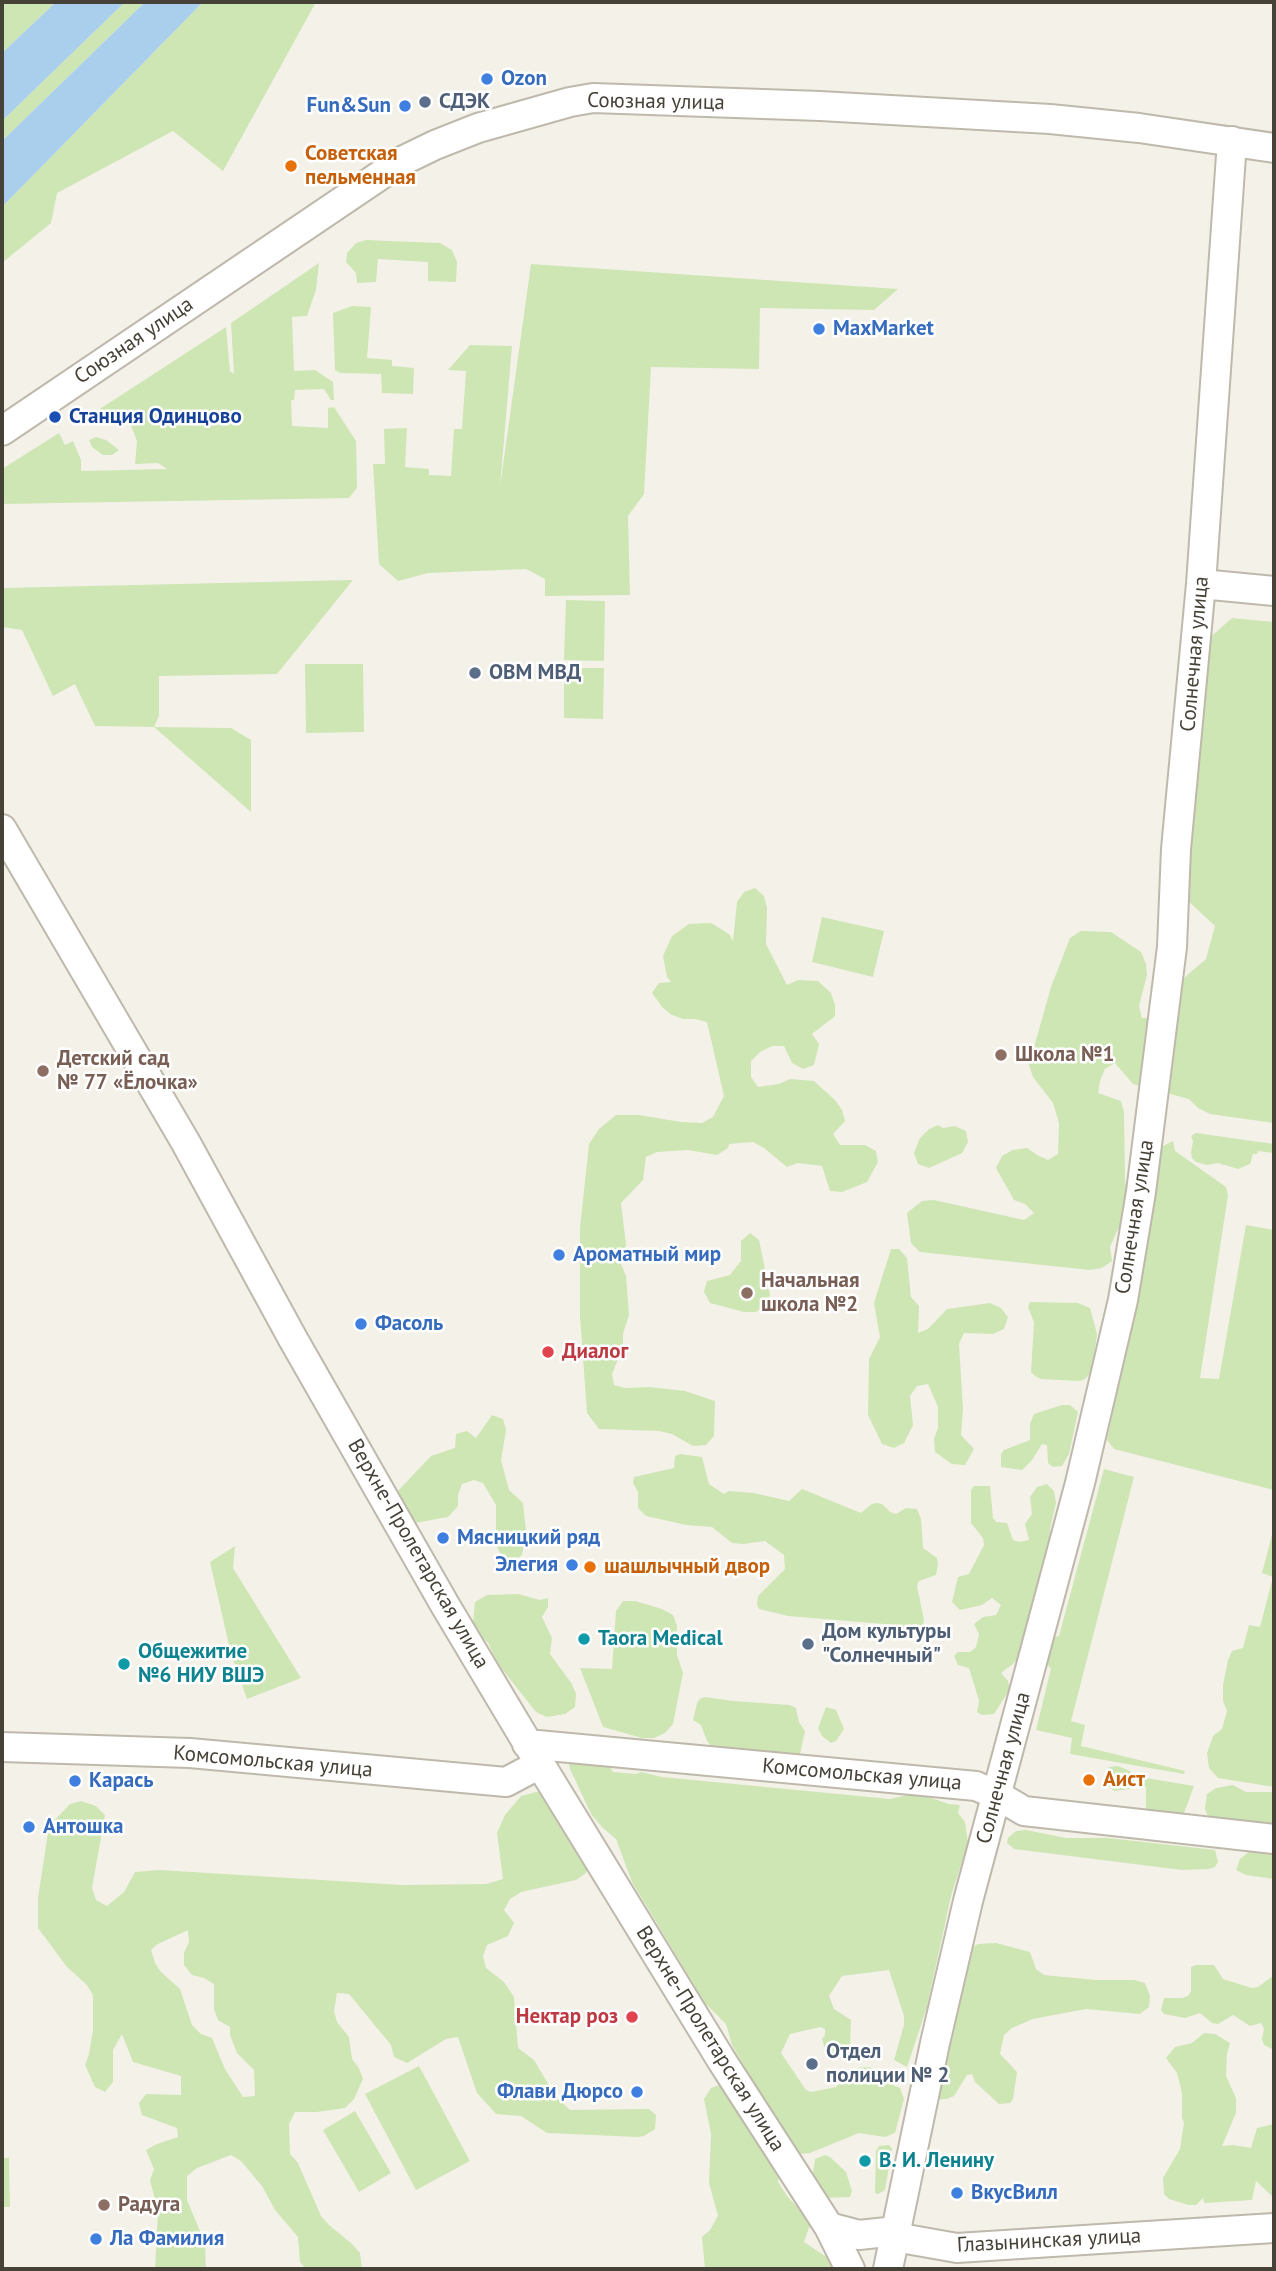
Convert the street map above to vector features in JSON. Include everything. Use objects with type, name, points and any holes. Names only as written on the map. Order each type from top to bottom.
[{"type":"street","name":"Союзная улица","points":[[2,431],[400,162],[478,128],[570,102],[593,98],[660,100],[1050,118],[1274,148]]},
{"type":"street","name":"Солнечная улица","points":[[888,2269],[965,1914],[1080,1483],[1123,1300],[1143,1180],[1171,957],[1176,849],[1202,584],[1232,141]]},
{"type":"street","points":[[1202,584],[1274,591]]},
{"type":"street","name":"Верхне-Пролетарская улица","points":[[2,829],[186,1143],[293,1339],[533,1754],[722,2061],[829,2227],[850,2269]]},
{"type":"street","name":"Комсомольская улица","points":[[2,1747],[190,1753],[506,1782],[533,1754],[964,1785],[976,1786],[997,1795],[1024,1811],[1198,1833],[1274,1839]]},
{"type":"street","name":"Глазынинская улица","points":[[829,2227],[859,2235],[896,2231],[906,2239],[957,2248],[1274,2228]]},
{"type":"green space","points":[[2,2],[56,2],[2,53]]},
{"type":"green space","points":[[125,2],[145,2],[2,141],[2,121]]},
{"type":"green space","points":[[203,2],[316,2],[223,171],[173,131],[57,193],[51,223],[2,263],[2,207]]},
{"type":"green space","points":[[366,240],[440,243],[452,250],[457,262],[456,282],[428,281],[428,262],[378,259],[376,282],[357,283],[356,273],[346,262],[347,253],[356,243]]},
{"type":"green space","points":[[319,263],[316,290],[307,316],[292,317],[294,371],[315,370],[333,382],[334,400],[331,400],[324,389],[295,390],[294,400],[291,400],[292,426],[328,428],[328,408],[334,407],[356,441],[357,488],[349,498],[2,504],[2,469],[59,433],[65,445],[73,441],[81,460],[81,471],[167,469],[158,463],[135,464],[137,441],[130,423],[114,420],[94,423],[89,416],[226,327],[230,371],[234,374],[231,323]]},
{"type":"green space","points":[[531,264],[898,289],[874,310],[760,308],[759,369],[651,367],[644,494],[628,516],[630,595],[545,596],[545,579],[526,569],[428,573],[398,581],[379,564],[373,464],[385,464],[384,429],[407,428],[405,467],[429,469],[429,475],[451,476],[454,429],[462,429],[466,371],[448,370],[470,345],[512,346],[500,487]]},
{"type":"green space","points":[[352,306],[371,307],[367,358],[392,360],[392,366],[414,368],[413,394],[382,393],[381,374],[340,373],[335,370],[333,313]]},
{"type":"green space","points":[[96,437],[106,440],[119,450],[112,455],[103,455],[92,447],[89,440]]},
{"type":"green space","points":[[353,580],[277,674],[159,676],[159,716],[154,727],[95,726],[75,684],[53,696],[22,630],[2,627],[2,588]]},
{"type":"green space","points":[[566,600],[605,601],[604,661],[564,660]]},
{"type":"green space","points":[[1232,618],[1274,622],[1274,1123],[1210,1114],[1189,1099],[1133,1084],[1115,1063],[1105,1069],[1098,1093],[1121,1101],[1124,1112],[1125,1182],[1129,1194],[1131,1223],[1118,1229],[1110,1247],[1112,1261],[1102,1268],[1090,1270],[920,1252],[911,1243],[907,1213],[922,1201],[934,1200],[1024,1220],[1034,1213],[1025,1204],[1014,1200],[996,1168],[1002,1156],[1013,1150],[1027,1148],[1048,1160],[1058,1154],[1059,1123],[1053,1103],[1033,1077],[1029,1065],[1051,987],[1070,938],[1081,931],[1111,932],[1141,952],[1147,975],[1139,1006],[1142,1018],[1154,1018],[1184,978],[1206,959],[1215,926],[1186,899],[1199,647]]},
{"type":"green space","points":[[305,664],[363,664],[364,732],[306,733]]},
{"type":"green space","points":[[564,668],[604,668],[603,719],[564,718]]},
{"type":"green space","points":[[154,727],[231,728],[251,740],[251,812]]},
{"type":"green space","points":[[755,888],[764,896],[767,908],[766,944],[787,985],[798,980],[818,981],[831,993],[835,1016],[812,1034],[819,1044],[814,1065],[803,1069],[792,1063],[784,1046],[772,1046],[751,1061],[751,1077],[758,1087],[779,1084],[790,1079],[814,1081],[842,1110],[845,1121],[833,1134],[840,1145],[865,1145],[876,1151],[878,1162],[867,1182],[842,1192],[830,1191],[822,1166],[798,1163],[787,1167],[753,1142],[729,1144],[728,1148],[717,1155],[688,1150],[657,1152],[646,1157],[643,1180],[621,1203],[626,1245],[621,1264],[626,1276],[629,1315],[623,1334],[623,1346],[612,1374],[614,1385],[685,1391],[715,1401],[714,1436],[706,1445],[693,1446],[672,1434],[659,1431],[599,1429],[587,1413],[580,1316],[580,1228],[589,1144],[599,1129],[616,1115],[639,1115],[702,1123],[713,1117],[724,1096],[707,1022],[672,1015],[652,993],[659,983],[671,982],[667,977],[663,956],[672,936],[689,924],[711,923],[729,934],[733,941],[737,902],[744,892]]},
{"type":"green space","points":[[822,917],[884,931],[873,977],[812,962]]},
{"type":"green space","points":[[938,1125],[943,1128],[955,1126],[966,1131],[968,1142],[962,1153],[929,1168],[918,1164],[914,1153],[920,1138]]},
{"type":"green space","points":[[1196,1133],[1274,1144],[1274,1153],[1258,1151],[1253,1154],[1250,1164],[1238,1169],[1218,1163],[1207,1165],[1192,1158],[1191,1136]]},
{"type":"green space","points":[[1173,1141],[1175,1151],[1226,1187],[1228,1195],[1200,1378],[1219,1379],[1246,1225],[1274,1230],[1274,1490],[1114,1449],[1107,1440],[1112,1415],[1109,1403],[1120,1374],[1156,1194],[1141,1192],[1146,1155]]},
{"type":"green space","points":[[750,1233],[759,1240],[770,1294],[767,1305],[756,1312],[744,1312],[710,1303],[704,1292],[707,1281],[730,1275],[741,1261],[741,1241]]},
{"type":"green space","points":[[891,1249],[899,1249],[907,1258],[911,1297],[919,1306],[918,1333],[928,1329],[947,1309],[990,1303],[1001,1308],[1008,1317],[1004,1329],[993,1334],[964,1333],[959,1344],[963,1409],[961,1435],[974,1449],[965,1465],[952,1464],[935,1452],[938,1407],[928,1384],[917,1386],[910,1396],[913,1425],[904,1443],[894,1448],[882,1444],[868,1415],[869,1359],[880,1337],[874,1303]]},
{"type":"green space","points":[[1030,1302],[1078,1303],[1090,1308],[1097,1334],[1092,1373],[1083,1380],[1041,1379],[1031,1372],[1034,1322],[1028,1307]]},
{"type":"green space","points":[[1070,1405],[1078,1412],[1069,1454],[1062,1466],[1053,1467],[1048,1463],[1047,1445],[1042,1444],[1022,1470],[1001,1467],[1001,1454],[1004,1450],[1030,1440],[1030,1424],[1034,1414]]},
{"type":"green space","points":[[492,1415],[503,1419],[506,1430],[501,1460],[509,1490],[523,1503],[526,1531],[522,1555],[512,1562],[501,1556],[496,1544],[496,1505],[483,1483],[474,1480],[462,1484],[458,1506],[448,1517],[409,1524],[395,1494],[431,1456],[455,1448],[456,1434],[467,1431],[476,1438]]},
{"type":"green space","points":[[680,1454],[702,1457],[709,1484],[724,1494],[729,1491],[754,1493],[789,1501],[802,1489],[861,1513],[877,1503],[896,1514],[906,1508],[917,1509],[921,1519],[923,1548],[937,1558],[938,1564],[936,1575],[919,1581],[917,1586],[923,1625],[914,1632],[896,1625],[788,1616],[759,1609],[758,1596],[785,1569],[784,1555],[765,1541],[732,1543],[712,1527],[686,1525],[646,1516],[638,1508],[634,1477],[674,1468],[675,1456]]},
{"type":"green space","points":[[1104,1469],[1134,1477],[1071,1721],[1085,1725],[1081,1746],[1185,1771],[1184,1774],[1070,1754],[1072,1738],[1036,1730],[1051,1669],[1047,1664],[1047,1654],[1054,1637],[1059,1636]]},
{"type":"green space","points":[[1047,1484],[1054,1491],[1056,1503],[1050,1529],[1052,1552],[1022,1652],[1013,1664],[1001,1673],[1008,1681],[1010,1689],[994,1714],[982,1715],[977,1712],[979,1701],[969,1668],[958,1665],[954,1656],[958,1652],[970,1652],[976,1647],[979,1634],[974,1624],[983,1617],[996,1615],[1001,1605],[992,1598],[982,1605],[960,1610],[952,1602],[958,1577],[969,1574],[984,1545],[983,1538],[971,1523],[971,1490],[974,1486],[990,1486],[993,1518],[996,1522],[1007,1523],[1013,1540],[1019,1542],[1029,1540],[1025,1524],[1032,1514],[1030,1497],[1037,1487]]},
{"type":"green space","points":[[1274,1527],[1274,1787],[1218,1778],[1209,1768],[1207,1753],[1213,1736],[1222,1729],[1227,1711],[1223,1701],[1223,1685],[1228,1660],[1232,1651],[1243,1648],[1249,1625],[1260,1627],[1273,1577],[1262,1573]]},
{"type":"green space","points":[[235,1546],[233,1568],[301,1678],[247,1699],[231,1654],[210,1562]]},
{"type":"green space","points":[[518,1594],[540,1600],[548,1598],[548,1607],[542,1617],[552,1638],[550,1654],[576,1694],[575,1707],[565,1714],[547,1717],[536,1712],[498,1664],[488,1643],[473,1623],[475,1602],[487,1595]]},
{"type":"green space","points":[[623,1601],[635,1601],[662,1609],[673,1615],[677,1626],[677,1655],[683,1673],[673,1724],[665,1733],[654,1738],[642,1738],[603,1727],[580,1668],[612,1669],[616,1611]]},
{"type":"green space","points":[[705,1697],[790,1705],[796,1708],[799,1722],[805,1731],[800,1754],[796,1757],[715,1750],[707,1741],[701,1725],[693,1720],[697,1703]]},
{"type":"green space","points":[[826,1707],[836,1710],[844,1729],[836,1741],[831,1743],[822,1736],[818,1728]]},
{"type":"green space","points":[[572,1759],[608,1762],[613,1772],[641,1772],[662,1777],[890,1799],[916,1793],[960,1805],[958,1813],[965,1822],[968,1843],[951,1896],[927,2007],[907,2067],[894,2060],[904,2016],[889,1970],[842,1976],[829,1996],[834,2009],[851,2020],[850,2047],[842,2054],[831,2055],[825,2049],[822,2039],[825,2029],[820,2027],[790,2034],[781,2053],[806,2090],[811,2092],[836,2087],[857,2068],[869,2067],[884,2073],[890,2084],[900,2088],[904,2099],[895,2133],[885,2137],[859,2133],[810,2153],[794,2152],[732,2045],[726,2024],[705,2003],[632,1882],[616,1839],[591,1814],[570,1769]]},
{"type":"green space","points":[[1118,1766],[1130,1771],[1134,1776],[1194,1786],[1184,1813],[1177,1817],[1146,1820],[1146,1787],[1134,1785],[1130,1789],[1114,1791],[1106,1784],[1109,1767]]},
{"type":"green space","points":[[1233,1785],[1246,1792],[1274,1792],[1274,1833],[1210,1821],[1205,1809],[1207,1794],[1216,1788]]},
{"type":"green space","points":[[544,1790],[590,1861],[586,1873],[576,1880],[521,1892],[510,1899],[504,1910],[514,1923],[508,1936],[487,1945],[483,1956],[486,1968],[504,1982],[514,1997],[518,2048],[534,2060],[556,2097],[570,2110],[649,2109],[656,2115],[655,2129],[638,2137],[547,2133],[521,2116],[496,2114],[477,2093],[458,2037],[446,2039],[407,2063],[394,2057],[391,2045],[349,1994],[337,1993],[334,2011],[337,2022],[349,2037],[352,2059],[363,2079],[354,2099],[345,2108],[295,2112],[289,2124],[290,2154],[298,2163],[321,2216],[360,2253],[362,2269],[306,2269],[300,2262],[298,2237],[275,2210],[262,2186],[241,2161],[231,2155],[197,2168],[187,2176],[187,2200],[205,2243],[206,2269],[155,2269],[158,2212],[150,2180],[154,2169],[146,2150],[178,2137],[177,2128],[142,2115],[139,2103],[146,2094],[181,2095],[181,2076],[133,2062],[122,2034],[113,2050],[113,2082],[105,2092],[95,2087],[85,2065],[93,2030],[93,1995],[87,1985],[67,1967],[38,1928],[38,1898],[49,1826],[70,1804],[81,1801],[96,1806],[105,1815],[92,1888],[96,1900],[107,1906],[124,1892],[135,1872],[160,1870],[402,1885],[486,1884],[503,1879],[497,1833],[505,1815],[521,1796]],"holes":[[[188,1930],[189,1942],[184,1953],[184,1965],[192,1975],[214,1984],[214,2009],[218,2020],[230,2027],[237,2053],[254,2070],[255,2096],[243,2097],[225,2069],[212,2038],[201,2034],[192,2025],[180,1989],[155,1963],[151,1950],[156,1945]]]},
{"type":"green space","points":[[1026,1830],[1066,1838],[1108,1838],[1215,1850],[1218,1862],[1215,1867],[1209,1869],[1182,1870],[1014,1849],[1007,1843],[1008,1838],[1016,1831]]},
{"type":"green space","points":[[1255,1847],[1274,1847],[1274,1879],[1246,1875],[1236,1870],[1240,1859]]},
{"type":"green space","points":[[996,1943],[1030,1952],[1036,1969],[1044,1975],[1096,1980],[1134,1980],[1145,1983],[1150,1996],[1149,2007],[1140,2014],[1086,2009],[1033,2019],[1012,2028],[1004,2035],[1000,2054],[1017,2072],[1010,2103],[999,2104],[975,2082],[972,2074],[967,2075],[954,2096],[930,2100],[968,1950],[978,1944]]},
{"type":"green space","points":[[1214,1965],[1223,1979],[1252,1988],[1258,1987],[1274,1975],[1274,2050],[1264,2045],[1264,2029],[1261,2023],[1250,2026],[1233,2015],[1218,2024],[1212,2023],[1200,2013],[1185,2018],[1164,2014],[1161,2010],[1164,1998],[1188,1996],[1191,1991],[1191,1967]]},
{"type":"green space","points":[[1204,2033],[1215,2034],[1230,2043],[1226,2076],[1236,2098],[1236,2113],[1222,2146],[1251,2148],[1257,2128],[1274,2124],[1274,2198],[1256,2181],[1252,2200],[1204,2203],[1203,2198],[1196,2205],[1189,2205],[1169,2199],[1164,2194],[1163,2178],[1180,2149],[1184,2123],[1182,2093],[1177,2073],[1166,2058],[1175,2047],[1192,2043]]},
{"type":"green space","points":[[419,2066],[470,2161],[416,2190],[365,2094]]},
{"type":"green space","points":[[722,2084],[780,2170],[778,2182],[787,2196],[811,2222],[804,2242],[828,2258],[832,2269],[705,2269],[702,2237],[710,2230],[718,2216],[709,2183],[711,2134],[704,2099],[711,2088]]},
{"type":"green space","points":[[355,2111],[391,2173],[359,2192],[323,2130]]},
{"type":"green space","points":[[889,2145],[892,2149],[885,2190],[878,2194],[875,2193],[876,2151],[879,2146]]},
{"type":"green space","points":[[825,2155],[846,2172],[852,2191],[850,2197],[824,2198],[809,2178],[813,2173],[815,2159]]},
{"type":"green space","points":[[2,2158],[9,2158],[10,2207],[2,2207]]},
{"type":"water","points":[[56,2],[125,2],[2,121],[2,53]]},
{"type":"water","points":[[145,2],[203,2],[2,207],[2,141]]},
{"type":"place","name":"Ozon","points":[[487,79]]},
{"type":"place","name":"СДЭК","points":[[425,102]]},
{"type":"place","name":"Fun&Sun","points":[[405,106]]},
{"type":"place","name":"Советская пельменная","points":[[291,166]]},
{"type":"place","name":"MaxMarket","points":[[819,329]]},
{"type":"place","name":"Станция Одинцово","points":[[55,417]]},
{"type":"place","name":"ОВМ МВД","points":[[475,673]]},
{"type":"place","name":"Школа №1","points":[[1001,1055]]},
{"type":"place","name":"Детский сад № 77 «Ёлочка»","points":[[43,1071]]},
{"type":"place","name":"Ароматный мир","points":[[559,1255]]},
{"type":"place","name":"Начальная школа №2","points":[[747,1293]]},
{"type":"place","name":"Фасоль","points":[[361,1324]]},
{"type":"place","name":"Диалог","points":[[548,1352]]},
{"type":"place","name":"Мясницкий ряд","points":[[443,1538]]},
{"type":"place","name":"Элегия","points":[[572,1565]]},
{"type":"place","name":"шашлычный двор","points":[[590,1567]]},
{"type":"place","name":"Taora Medical","points":[[584,1639]]},
{"type":"place","name":"Дом культуры \"Солнечный\"","points":[[808,1644]]},
{"type":"place","name":"Общежитие №6 НИУ ВШЭ","points":[[124,1664]]},
{"type":"place","name":"Аист","points":[[1089,1780]]},
{"type":"place","name":"Карась","points":[[75,1781]]},
{"type":"place","name":"Антошка","points":[[29,1827]]},
{"type":"place","name":"Нектар роз","points":[[632,2017]]},
{"type":"place","name":"Отдел полиции № 2","points":[[812,2064]]},
{"type":"place","name":"Флави Дюрсо","points":[[637,2092]]},
{"type":"place","name":"В. И. Ленину","points":[[865,2161]]},
{"type":"place","name":"ВкусВилл","points":[[957,2193]]},
{"type":"place","name":"Радуга","points":[[104,2205]]},
{"type":"place","name":"Ла Фамилия","points":[[96,2239]]}]
